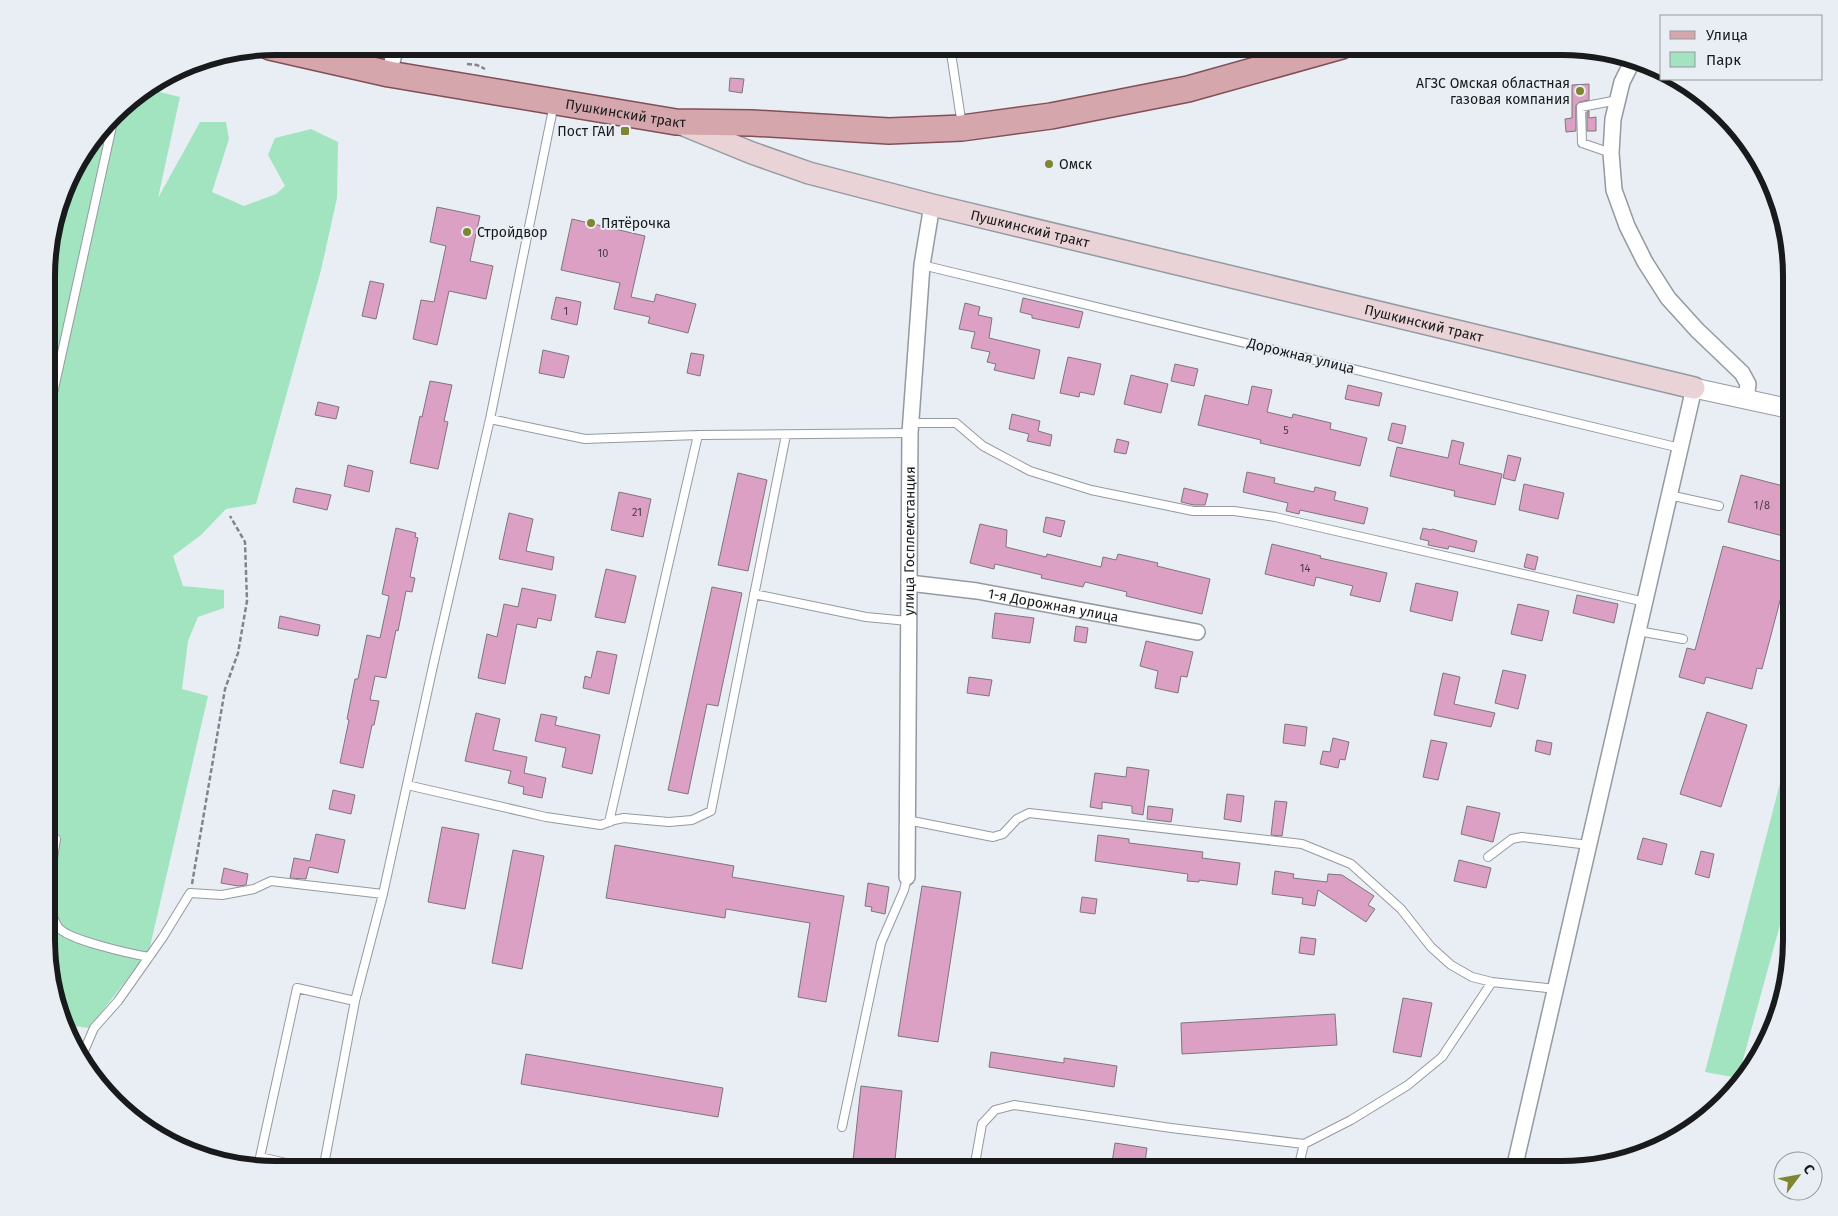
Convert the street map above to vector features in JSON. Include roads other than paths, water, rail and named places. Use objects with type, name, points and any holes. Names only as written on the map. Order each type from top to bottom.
[{"type":"main road","name":"Пушкинский тракт","points":[[305,55],[389,74],[676,122],[752,154],[809,172],[932,205],[1694,388]]},
{"type":"main road","points":[[676,122],[752,123],[889,131],[962,128],[1050,116],[1188,90],[1310,55]]},
{"type":"street","points":[[389,74],[394,55]]},
{"type":"street","points":[[1630,66],[1622,82],[1612,119],[1611,153],[1614,190],[1627,226],[1645,262],[1668,298],[1697,330],[1742,373],[1748,384],[1746,399]]},
{"type":"street","name":"улица Госплемстанция","points":[[907,877],[910,428],[922,265],[932,205]]},
{"type":"street","points":[[1516,1161],[1694,388]]},
{"type":"street","name":"Пушкинский тракт","points":[[1694,388],[1783,406]]},
{"type":"street","name":"1-я Дорожная улица","points":[[909,583],[977,591],[1196,632]]},
{"type":"lane","points":[[951,55],[962,128]]},
{"type":"lane","points":[[1611,153],[1582,143],[1581,107],[1618,100]]},
{"type":"lane","points":[[325,1161],[355,1001],[383,894],[490,419],[554,102]]},
{"type":"lane","points":[[55,384],[111,129]]},
{"type":"lane","name":"Дорожная улица","points":[[922,265],[1680,448]]},
{"type":"lane","points":[[490,419],[585,439],[786,434],[910,428],[956,423],[983,446],[1030,471],[1091,490],[1193,511],[1234,511],[1275,517],[1645,602]]},
{"type":"lane","points":[[407,785],[546,816],[601,826],[624,818],[669,822],[692,820],[711,811],[786,434]]},
{"type":"lane","points":[[609,822],[698,435]]},
{"type":"lane","points":[[1669,495],[1719,506]]},
{"type":"lane","points":[[754,594],[866,617],[908,621]]},
{"type":"lane","points":[[1638,631],[1683,639]]},
{"type":"lane","points":[[907,820],[993,837],[1003,834],[1017,819],[1029,813],[1302,844],[1351,864],[1401,909],[1431,947],[1451,965],[1472,977],[1492,982],[1556,989]]},
{"type":"lane","points":[[1488,857],[1512,839],[1522,837],[1589,845]]},
{"type":"lane","points":[[55,846],[56,839]]},
{"type":"lane","points":[[842,1127],[882,943],[900,901],[907,877]]},
{"type":"lane","points":[[85,1049],[94,1028],[118,1001],[190,893],[222,895],[254,889],[271,881],[383,894]]},
{"type":"lane","points":[[55,920],[59,928],[82,939],[124,953],[149,957]]},
{"type":"lane","points":[[975,1161],[982,1124],[995,1110],[1014,1105],[1171,1128],[1304,1144],[1351,1120],[1408,1085],[1442,1057],[1492,982]]},
{"type":"lane","points":[[278,1161],[260,1157],[297,988],[355,1001]]},
{"type":"lane","points":[[1300,1161],[1304,1144]]},
{"type":"place","name":"АГЗС Омская областная газовая компания","points":[[1580,91]]},
{"type":"place","name":"Пост ГАИ","points":[[625,131]]},
{"type":"place","name":"Омск","points":[[1049,164]]},
{"type":"place","name":"Пятёрочка","points":[[591,223]]},
{"type":"place","name":"Стройдвор","points":[[467,232]]}]
